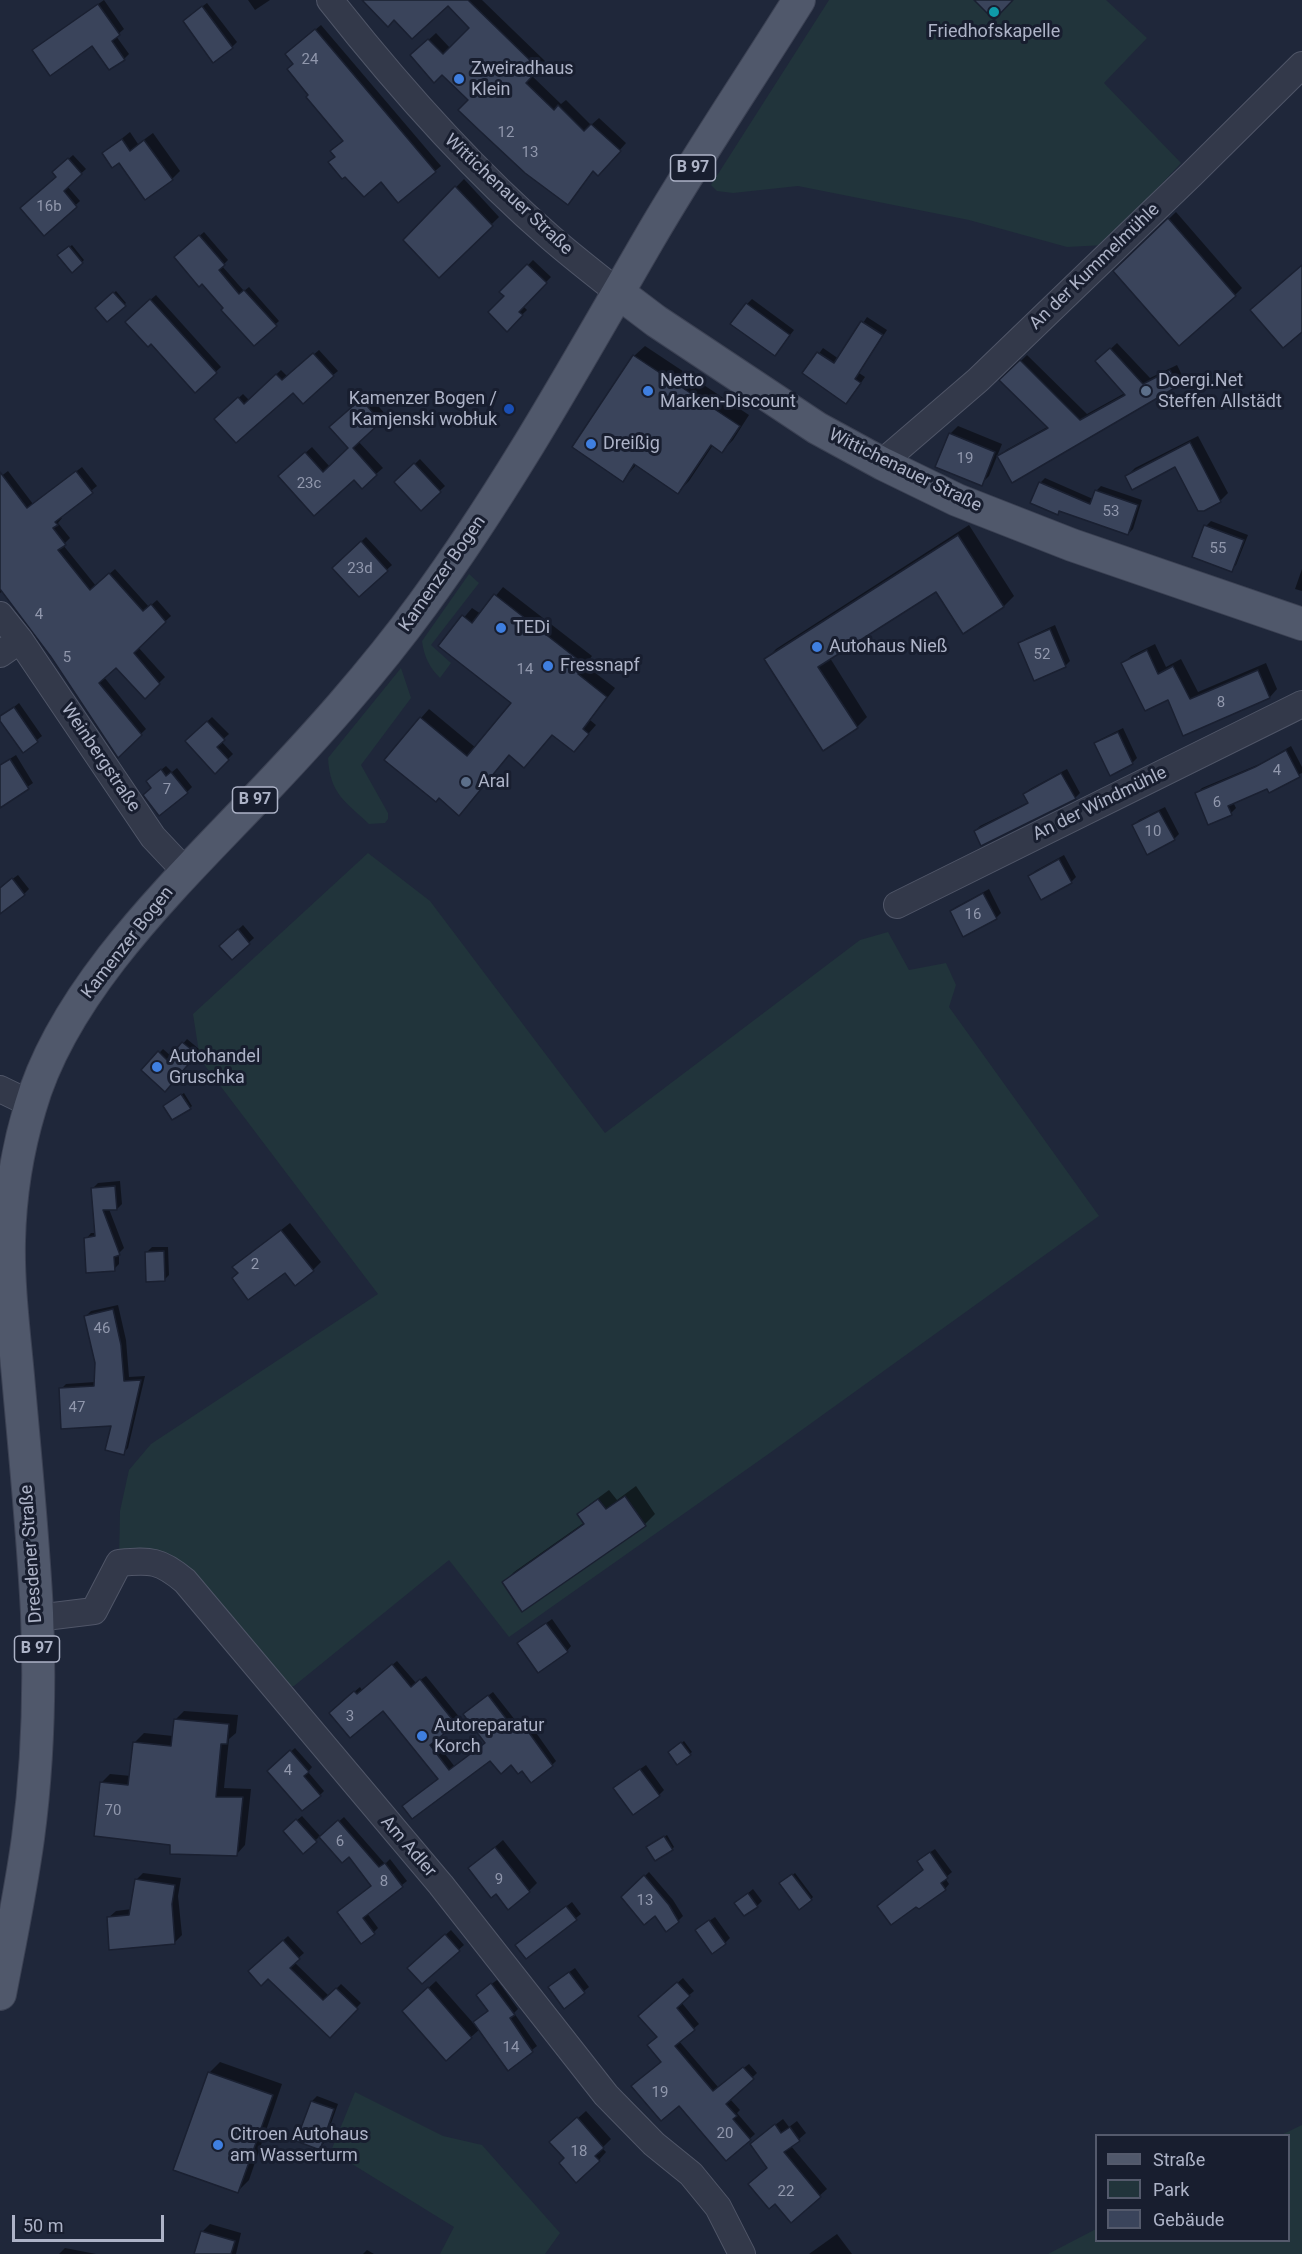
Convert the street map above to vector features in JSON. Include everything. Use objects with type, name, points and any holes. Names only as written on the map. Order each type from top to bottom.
[{"type":"main road","name":"Kamenzer Bogen","points":[[31,1104],[44,1068],[65,1028],[93,984],[121,947],[186,872],[288,765],[401,634],[493,503],[594,338],[694,166],[799,0]]},
{"type":"main road","name":"Wittichenauer Straße","points":[[619,293],[656,321],[817,428],[883,464],[957,500],[1072,545],[1302,624]]},
{"type":"main road","name":"Dresdener Straße","points":[[0,1994],[28,1837],[37,1744],[37,1618],[5,1220],[31,1104]]},
{"type":"street","name":"Wittichenauer Straße","points":[[330,0],[376,58],[443,134],[544,232],[619,293]]},
{"type":"street","name":"An der Kummelmühle","points":[[883,464],[978,380],[1302,65]]},
{"type":"street","name":"Weinbergstraße","points":[[0,615],[10,647],[153,837],[186,872]]},
{"type":"street","name":"An der Windmühle","points":[[897,904],[1302,704]]},
{"type":"street","points":[[0,1089],[31,1104]]},
{"type":"street","name":"Am Adler","points":[[37,1618],[94,1611],[119,1563],[148,1561],[169,1568],[185,1581],[441,1885],[606,2095],[654,2144],[692,2174],[718,2207],[742,2254]]},
{"type":"green space","points":[[829,0],[1106,0],[1147,38],[1104,83],[1181,163],[1105,245],[1067,247],[969,220],[798,186],[733,193],[717,191],[711,185]]},
{"type":"green space","points":[[469,574],[479,583],[431,645],[451,663],[440,678],[428,661],[422,641]]},
{"type":"green space","points":[[401,668],[411,698],[361,765],[388,813],[385,823],[369,824],[340,796],[332,780],[328,758]]},
{"type":"green space","points":[[368,853],[430,901],[605,1133],[860,940],[888,932],[909,970],[946,963],[956,985],[949,1007],[1099,1216],[509,1637],[449,1560],[294,1686],[274,1687],[185,1581],[119,1562],[120,1511],[129,1470],[151,1444],[378,1294],[200,1059],[193,1014]]},
{"type":"green space","points":[[355,2092],[443,2136],[482,2145],[560,2233],[545,2254],[440,2254],[454,2227],[331,2151]]},
{"type":"green space","points":[[1302,2125],[1302,2254],[1048,2254],[1095,2230],[1095,2242],[1290,2242],[1290,2134],[1283,2134]]},
{"type":"building","points":[[362,0],[468,0],[539,69],[526,83],[554,110],[558,105],[584,131],[591,124],[621,151],[598,176],[593,171],[568,205],[525,173],[458,110],[468,100],[442,75],[434,83],[410,55],[428,39],[443,54],[469,28],[448,6],[412,39],[394,20],[388,27]]},
{"type":"building","name":"Friedhofskapelle","points":[[974,0],[1013,0],[994,20]]},
{"type":"building","points":[[98,4],[120,35],[112,41],[125,60],[109,70],[92,46],[50,76],[32,50]]},
{"type":"building","points":[[202,6],[233,48],[213,63],[183,21]]},
{"type":"building","points":[[315,29],[436,172],[398,203],[381,182],[364,197],[345,177],[342,179],[328,162],[335,157],[330,151],[343,141],[306,97],[308,95],[287,69],[293,64],[285,54]]},
{"type":"building","points":[[122,139],[130,151],[144,140],[173,180],[145,200],[119,163],[112,168],[102,153]]},
{"type":"building","points":[[68,158],[82,174],[64,191],[77,207],[44,236],[20,208],[56,177],[52,172]]},
{"type":"building","points":[[455,186],[493,226],[439,278],[403,240]]},
{"type":"building","points":[[1168,218],[1236,296],[1179,346],[1113,271]]},
{"type":"building","points":[[199,235],[225,265],[219,270],[239,294],[244,290],[277,326],[254,346],[221,310],[223,308],[202,284],[199,287],[174,257]]},
{"type":"building","points":[[69,246],[83,263],[72,273],[57,255]]},
{"type":"building","points":[[527,264],[547,283],[519,312],[523,315],[507,332],[488,312],[504,296],[499,292]]},
{"type":"building","points":[[1302,265],[1302,332],[1283,348],[1250,310]]},
{"type":"building","points":[[113,292],[126,306],[107,322],[95,308]]},
{"type":"building","points":[[150,299],[217,373],[195,393],[151,344],[148,347],[125,322]]},
{"type":"building","points":[[746,303],[790,335],[775,356],[730,324]]},
{"type":"building","points":[[861,321],[883,335],[855,379],[861,383],[846,404],[802,373],[817,352],[834,363]]},
{"type":"building","points":[[1110,348],[1143,384],[1170,370],[1178,386],[1012,483],[997,456],[1048,428],[999,380],[1020,360],[1080,420],[1125,395],[1095,361]]},
{"type":"building","points":[[313,353],[334,376],[303,404],[293,393],[236,443],[214,419],[238,397],[244,404],[276,374],[282,380]]},
{"type":"building","name":"Netto Marken-Discount","points":[[633,355],[740,426],[722,453],[711,445],[678,494],[634,464],[623,482],[572,447]]},
{"type":"building","points":[[361,399],[381,422],[353,448],[377,475],[362,489],[354,480],[314,516],[278,476],[305,452],[323,472],[348,448],[329,427]]},
{"type":"building","points":[[949,433],[995,452],[982,486],[935,467]]},
{"type":"building","points":[[1190,442],[1221,502],[1204,511],[1198,511],[1175,467],[1132,490],[1125,476]]},
{"type":"building","points":[[414,463],[441,492],[421,511],[394,482]]},
{"type":"building","points":[[76,471],[93,493],[55,522],[58,525],[53,528],[66,545],[58,550],[90,590],[109,573],[143,611],[151,604],[166,622],[134,653],[160,684],[145,699],[116,668],[99,683],[142,735],[118,758],[51,657],[0,589],[0,472],[27,508]]},
{"type":"building","points":[[1039,482],[1090,504],[1095,490],[1138,505],[1128,535],[1059,511],[1058,515],[1030,503]]},
{"type":"building","points":[[1204,525],[1244,540],[1232,572],[1192,557]]},
{"type":"building","name":"Autohaus Nieß","points":[[958,535],[1004,607],[963,634],[936,592],[818,667],[858,728],[823,751],[764,659]]},
{"type":"building","points":[[361,541],[388,571],[359,597],[332,568]]},
{"type":"building","points":[[494,594],[585,665],[578,674],[607,697],[583,729],[589,734],[574,752],[552,735],[524,768],[509,755],[459,816],[439,798],[436,802],[384,760],[420,717],[467,756],[511,703],[438,646],[462,615],[472,623]]},
{"type":"building","points":[[1050,629],[1066,667],[1034,681],[1018,643]]},
{"type":"building","points":[[1147,650],[1158,674],[1173,666],[1190,699],[1258,670],[1270,698],[1183,736],[1168,700],[1145,711],[1121,663]]},
{"type":"building","points":[[14,707],[38,742],[23,753],[0,721],[0,716]]},
{"type":"building","points":[[207,721],[225,740],[217,747],[229,760],[215,774],[185,741]]},
{"type":"building","points":[[1118,732],[1133,764],[1110,776],[1094,743]]},
{"type":"building","points":[[1286,750],[1300,777],[1269,793],[1267,789],[1228,806],[1232,815],[1208,825],[1195,793],[1255,767]]},
{"type":"building","points":[[10,759],[29,789],[0,808],[0,765]]},
{"type":"building","points":[[161,769],[166,776],[171,772],[188,793],[159,816],[143,795],[151,788],[146,781]]},
{"type":"building","points":[[1061,773],[1076,799],[981,846],[974,831],[1028,803],[1023,794]]},
{"type":"building","points":[[1159,811],[1175,840],[1147,855],[1132,825]]},
{"type":"building","points":[[1059,859],[1072,883],[1041,900],[1028,876]]},
{"type":"building","points":[[12,878],[25,895],[0,914],[0,888]]},
{"type":"building","points":[[983,893],[997,919],[963,937],[950,911]]},
{"type":"building","points":[[238,929],[250,944],[232,960],[219,946]]},
{"type":"building","points":[[182,1042],[197,1054],[165,1092],[141,1070],[158,1051],[167,1060]]},
{"type":"building","points":[[181,1094],[191,1109],[172,1120],[163,1106]]},
{"type":"building","points":[[115,1186],[117,1210],[103,1210],[120,1255],[114,1257],[115,1271],[86,1273],[84,1238],[95,1236],[91,1188]]},
{"type":"building","points":[[281,1230],[314,1271],[295,1286],[285,1273],[248,1300],[232,1278],[238,1273],[232,1267]]},
{"type":"building","points":[[164,1251],[165,1281],[146,1282],[145,1252]]},
{"type":"building","points":[[113,1309],[121,1345],[124,1381],[141,1380],[124,1455],[105,1450],[111,1426],[61,1429],[59,1388],[94,1386],[95,1363],[84,1316]]},
{"type":"building","points":[[625,1496],[646,1526],[522,1612],[502,1582],[584,1524],[577,1514],[598,1499],[606,1509]]},
{"type":"building","points":[[546,1623],[568,1652],[538,1673],[517,1643]]},
{"type":"building","points":[[392,1664],[411,1687],[420,1679],[456,1724],[430,1745],[449,1770],[485,1743],[463,1714],[488,1695],[514,1729],[522,1723],[553,1766],[531,1783],[522,1771],[518,1774],[511,1765],[501,1774],[490,1761],[412,1819],[402,1806],[438,1779],[383,1711],[350,1738],[329,1713],[354,1691],[357,1694]]},
{"type":"building","points":[[174,1719],[229,1724],[227,1744],[221,1744],[216,1797],[243,1797],[237,1856],[170,1854],[170,1845],[94,1836],[100,1782],[128,1785],[133,1742],[171,1746]]},
{"type":"building","points":[[681,1742],[691,1755],[677,1765],[668,1752]]},
{"type":"building","points":[[290,1750],[309,1772],[304,1776],[321,1796],[302,1811],[267,1771]]},
{"type":"building","points":[[640,1769],[660,1796],[633,1815],[613,1788]]},
{"type":"building","points":[[296,1819],[317,1842],[303,1854],[283,1831]]},
{"type":"building","points":[[338,1820],[379,1867],[385,1863],[403,1887],[363,1918],[375,1934],[361,1944],[337,1912],[371,1886],[349,1857],[342,1863],[319,1837]]},
{"type":"building","points":[[664,1836],[673,1850],[655,1861],[646,1847]]},
{"type":"building","points":[[495,1847],[530,1892],[508,1910],[496,1894],[491,1898],[468,1868]]},
{"type":"building","points":[[930,1852],[948,1878],[941,1883],[946,1890],[891,1925],[877,1906],[923,1870],[917,1861]]},
{"type":"building","points":[[792,1874],[812,1900],[799,1910],[779,1883]]},
{"type":"building","points":[[644,1875],[669,1905],[679,1922],[666,1932],[655,1916],[644,1925],[621,1897]]},
{"type":"building","points":[[135,1879],[175,1885],[172,1904],[175,1944],[109,1950],[107,1917],[129,1915]]},
{"type":"building","points":[[748,1893],[758,1907],[744,1916],[734,1903]]},
{"type":"building","points":[[566,1906],[577,1920],[526,1959],[515,1945]]},
{"type":"building","points":[[709,1920],[726,1944],[712,1954],[695,1930]]},
{"type":"building","points":[[445,1934],[460,1951],[422,1984],[407,1968]]},
{"type":"building","points":[[283,1940],[300,1959],[290,1968],[323,2000],[336,1988],[358,2009],[330,2038],[268,1979],[261,1986],[248,1971]]},
{"type":"building","points":[[569,1972],[585,1993],[564,2009],[548,1987]]},
{"type":"building","points":[[677,1982],[690,1996],[677,2008],[695,2030],[675,2046],[713,2091],[743,2067],[754,2079],[726,2104],[737,2116],[733,2119],[751,2140],[726,2161],[679,2106],[661,2121],[631,2086],[661,2062],[647,2045],[657,2037],[638,2016]]},
{"type":"building","points":[[491,1983],[515,2015],[510,2018],[533,2052],[508,2071],[473,2022],[488,2011],[476,1995]]},
{"type":"building","points":[[428,1987],[472,2038],[446,2061],[402,2011]]},
{"type":"building","name":"Citroen Autohaus am Wasserturm","points":[[208,2072],[273,2095],[238,2193],[173,2170]]},
{"type":"building","points":[[311,2101],[334,2109],[320,2150],[296,2141]]},
{"type":"building","points":[[577,2117],[604,2148],[595,2156],[600,2161],[576,2183],[559,2163],[564,2158],[549,2142]]},
{"type":"building","points":[[775,2124],[781,2133],[790,2127],[800,2141],[784,2152],[821,2197],[791,2223],[775,2204],[769,2209],[748,2184],[767,2168],[750,2144]]},
{"type":"building","points":[[201,2231],[235,2241],[231,2254],[194,2254]]},
{"type":"place","name":"Friedhofskapelle","points":[[994,12]]},
{"type":"place","name":"Zweiradhaus Klein","points":[[459,79]]},
{"type":"place","name":"Netto Marken-Discount","points":[[648,391]]},
{"type":"place","name":"Doergi.Net Steffen Allstädt","points":[[1146,391]]},
{"type":"place","name":"Kamenzer Bogen / Kamjenski wobłuk","points":[[509,409]]},
{"type":"place","name":"Dreißig","points":[[591,444]]},
{"type":"place","name":"TEDi","points":[[501,628]]},
{"type":"place","name":"Autohaus Nieß","points":[[817,647]]},
{"type":"place","name":"Fressnapf","points":[[548,666]]},
{"type":"place","name":"Aral","points":[[466,782]]},
{"type":"place","name":"Autohandel Gruschka","points":[[157,1067]]},
{"type":"place","name":"Autoreparatur Korch","points":[[422,1736]]},
{"type":"place","name":"Citroen Autohaus am Wasserturm","points":[[218,2145]]}]
